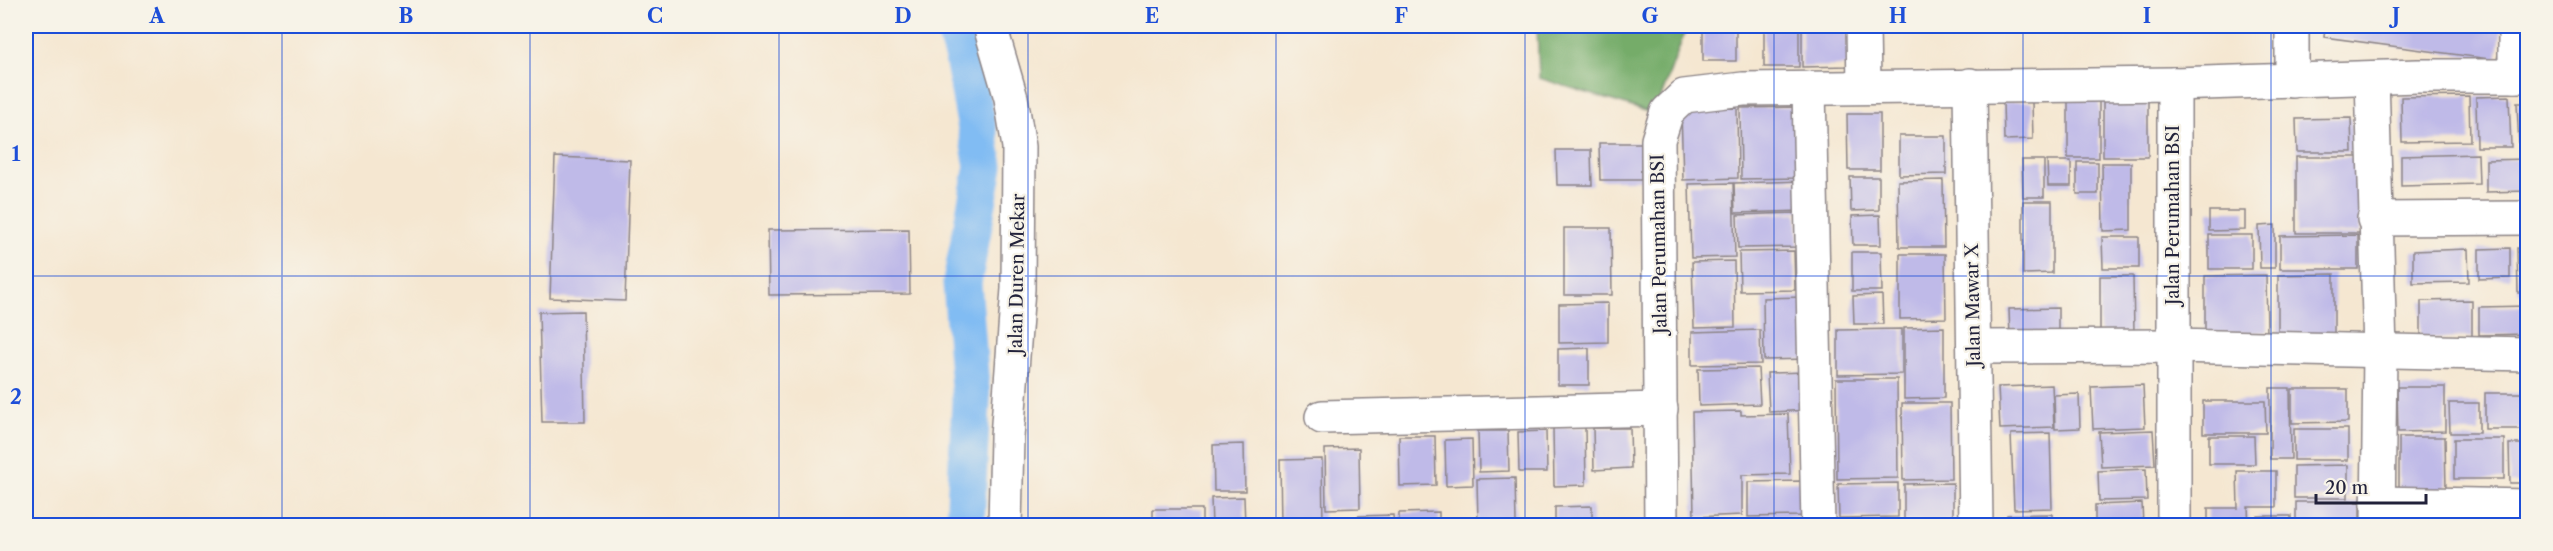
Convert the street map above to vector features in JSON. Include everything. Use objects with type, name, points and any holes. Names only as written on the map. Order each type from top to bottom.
[{"type":"street","name":"Jalan Duren Mekar","points":[[990,26],[1011,98],[1019,147],[1018,289],[1007,437],[1005,525]]},
{"type":"street","points":[[1863,26],[1864,86]]},
{"type":"street","points":[[2292,26],[2292,81]]},
{"type":"street","points":[[2516,26],[2521,76]]},
{"type":"street","name":"Jalan Perumahan BSI","points":[[1662,525],[1658,140],[1667,112],[1684,96],[1704,93],[1864,86],[2174,84],[2521,76]]},
{"type":"street","points":[[2372,78],[2374,219],[2380,351],[2378,514],[2528,506]]},
{"type":"street","name":"Jalan Perumahan BSI","points":[[2174,84],[2174,525]]},
{"type":"street","name":"Jalan Mawar X","points":[[1970,85],[1976,525]]},
{"type":"street","points":[[1809,88],[1818,525]]},
{"type":"street","points":[[2374,219],[2528,218]]},
{"type":"street","points":[[1974,347],[2173,346],[2528,354]]},
{"type":"street","points":[[1322,417],[1661,409]]},
{"type":"green space","points":[[1537,26],[1687,26],[1655,114],[1539,78]]},
{"type":"building","points":[[1703,26],[1736,26],[1736,61],[1703,61]]},
{"type":"building","points":[[1764,26],[1799,26],[1799,67],[1764,67]]},
{"type":"building","points":[[1802,26],[1847,26],[1848,66],[1802,67]]},
{"type":"building","points":[[2325,26],[2502,26],[2497,60],[2324,37]]},
{"type":"building","points":[[2469,96],[2470,141],[2402,142],[2401,97]]},
{"type":"building","points":[[2509,96],[2511,147],[2477,147],[2476,97]]},
{"type":"building","points":[[2099,98],[2099,158],[2068,158],[2068,99]]},
{"type":"building","points":[[2148,98],[2148,157],[2103,157],[2103,99]]},
{"type":"building","points":[[2003,102],[2032,102],[2033,139],[2004,140]]},
{"type":"building","points":[[2517,103],[2528,103],[2528,146],[2519,146]]},
{"type":"building","points":[[1799,107],[1800,178],[1741,179],[1740,108]]},
{"type":"building","points":[[1737,108],[1738,178],[1683,180],[1681,109]]},
{"type":"building","points":[[1847,114],[1880,114],[1880,170],[1848,170]]},
{"type":"building","points":[[2351,118],[2352,152],[2297,152],[2296,119]]},
{"type":"building","points":[[1899,136],[1946,136],[1946,174],[1899,175]]},
{"type":"building","points":[[1599,143],[1641,143],[1641,180],[1600,180]]},
{"type":"building","points":[[1556,150],[1591,150],[1592,185],[1557,185]]},
{"type":"building","points":[[2478,154],[2479,184],[2401,186],[2401,156]]},
{"type":"building","points":[[555,157],[630,160],[625,301],[550,298]]},
{"type":"building","points":[[2296,157],[2360,157],[2360,233],[2296,233]]},
{"type":"building","points":[[2528,159],[2528,191],[2486,192],[2486,160]]},
{"type":"building","points":[[2022,160],[2044,160],[2044,197],[2023,197]]},
{"type":"building","points":[[2047,161],[2071,161],[2071,186],[2048,186]]},
{"type":"building","points":[[2077,162],[2098,162],[2098,194],[2077,194]]},
{"type":"building","points":[[2102,163],[2131,163],[2131,230],[2103,231]]},
{"type":"building","points":[[1850,177],[1879,177],[1879,210],[1851,211]]},
{"type":"building","points":[[1943,180],[1944,247],[1899,247],[1898,181]]},
{"type":"building","points":[[1801,181],[1801,211],[1735,213],[1734,183]]},
{"type":"building","points":[[1733,183],[1735,257],[1691,258],[1689,184]]},
{"type":"building","points":[[2023,201],[2052,201],[2052,273],[2023,274]]},
{"type":"building","points":[[2209,211],[2245,211],[2245,230],[2209,231]]},
{"type":"building","points":[[1797,213],[1798,247],[1738,248],[1737,215]]},
{"type":"building","points":[[1880,215],[1881,245],[1853,245],[1852,216]]},
{"type":"building","points":[[2275,225],[2275,268],[2260,268],[2259,226]]},
{"type":"building","points":[[1564,228],[1611,228],[1612,295],[1564,295]]},
{"type":"building","points":[[909,229],[910,294],[769,295],[768,230]]},
{"type":"building","points":[[2209,235],[2252,235],[2252,269],[2209,269]]},
{"type":"building","points":[[2358,235],[2358,269],[2280,269],[2280,236]]},
{"type":"building","points":[[2102,237],[2139,237],[2139,268],[2103,268]]},
{"type":"building","points":[[2510,248],[2510,278],[2479,279],[2479,249]]},
{"type":"building","points":[[2517,248],[2528,248],[2528,293],[2518,293]]},
{"type":"building","points":[[2468,249],[2469,282],[2413,283],[2413,251]]},
{"type":"building","points":[[1794,251],[1795,290],[1740,291],[1739,252]]},
{"type":"building","points":[[1852,252],[1881,252],[1882,291],[1852,291]]},
{"type":"building","points":[[1900,254],[1945,254],[1946,318],[1900,319]]},
{"type":"building","points":[[1734,261],[1735,327],[1694,328],[1692,262]]},
{"type":"building","points":[[2334,274],[2334,334],[2278,335],[2278,275]]},
{"type":"building","points":[[2266,275],[2267,332],[2205,333],[2205,276]]},
{"type":"building","points":[[2100,276],[2133,276],[2134,333],[2100,333]]},
{"type":"building","points":[[1882,295],[1883,324],[1854,324],[1853,296]]},
{"type":"building","points":[[1808,297],[1810,359],[1764,360],[1763,298]]},
{"type":"building","points":[[2472,300],[2472,337],[2421,338],[2421,301]]},
{"type":"building","points":[[1608,303],[1608,342],[1559,343],[1559,304]]},
{"type":"building","points":[[2528,306],[2528,334],[2479,335],[2479,307]]},
{"type":"building","points":[[2058,308],[2058,337],[2010,337],[2009,309]]},
{"type":"building","points":[[583,311],[585,422],[542,422],[539,312]]},
{"type":"building","points":[[1944,327],[1944,398],[1904,399],[1904,328]]},
{"type":"building","points":[[1902,329],[1902,374],[1838,375],[1838,330]]},
{"type":"building","points":[[1760,330],[1761,364],[1692,365],[1692,332]]},
{"type":"building","points":[[1589,348],[1589,385],[1558,385],[1558,349]]},
{"type":"building","points":[[1758,368],[1760,404],[1699,406],[1698,369]]},
{"type":"building","points":[[1808,372],[1809,410],[1769,412],[1767,373]]},
{"type":"building","points":[[1836,379],[1897,379],[1898,478],[1837,479]]},
{"type":"building","points":[[2052,385],[2054,427],[2000,429],[1998,387]]},
{"type":"building","points":[[2143,385],[2145,427],[2093,429],[2091,387]]},
{"type":"building","points":[[2397,387],[2445,387],[2445,431],[2398,432]]},
{"type":"building","points":[[2270,388],[2290,388],[2291,459],[2270,459]]},
{"type":"building","points":[[2292,389],[2348,389],[2348,422],[2292,423]]},
{"type":"building","points":[[2485,393],[2528,393],[2528,429],[2485,429]]},
{"type":"building","points":[[2079,394],[2080,428],[2055,429],[2054,395]]},
{"type":"building","points":[[2203,401],[2265,401],[2266,433],[2203,433]]},
{"type":"building","points":[[1902,403],[1950,403],[1951,479],[1903,480]]},
{"type":"building","points":[[2449,403],[2479,403],[2479,433],[2450,433]]},
{"type":"building","points":[[1741,411],[1741,415],[1788,414],[1790,474],[1742,475],[1742,515],[1694,517],[1692,412]]},
{"type":"building","points":[[1585,427],[1586,485],[1554,486],[1553,428]]},
{"type":"building","points":[[1593,428],[1630,428],[1631,468],[1594,470]]},
{"type":"building","points":[[2294,429],[2348,429],[2348,460],[2294,460]]},
{"type":"building","points":[[2153,430],[2155,465],[2101,467],[2099,432]]},
{"type":"building","points":[[1478,431],[1508,431],[1509,471],[1479,472]]},
{"type":"building","points":[[1546,431],[1547,472],[1519,472],[1518,432]]},
{"type":"building","points":[[2050,433],[2052,508],[2014,509],[2011,434]]},
{"type":"building","points":[[1399,436],[1435,436],[1436,485],[1400,486]]},
{"type":"building","points":[[2209,436],[2254,436],[2255,464],[2209,464]]},
{"type":"building","points":[[2399,437],[2445,437],[2446,491],[2399,491]]},
{"type":"building","points":[[1472,439],[1473,485],[1446,486],[1445,440]]},
{"type":"building","points":[[2454,439],[2504,439],[2504,479],[2454,479]]},
{"type":"building","points":[[1244,444],[1245,491],[1214,491],[1213,445]]},
{"type":"building","points":[[2509,444],[2528,444],[2528,483],[2510,483]]},
{"type":"building","points":[[1359,448],[1360,508],[1326,509],[1325,449]]},
{"type":"building","points":[[1322,459],[1323,526],[1281,526],[1280,460]]},
{"type":"building","points":[[2348,465],[2348,498],[2294,498],[2294,466]]},
{"type":"building","points":[[2146,469],[2147,500],[2099,501],[2098,471]]},
{"type":"building","points":[[2237,471],[2276,471],[2276,507],[2248,507],[2249,526],[2208,526],[2208,508],[2238,508]]},
{"type":"building","points":[[1515,478],[1516,523],[1478,524],[1477,479]]},
{"type":"building","points":[[1804,481],[1804,516],[1748,517],[1748,482]]},
{"type":"building","points":[[1898,483],[1898,517],[1839,518],[1838,484]]},
{"type":"building","points":[[1953,483],[1953,520],[1904,521],[1904,484]]},
{"type":"building","points":[[1244,497],[1245,526],[1212,526],[1211,498]]},
{"type":"building","points":[[2296,502],[2360,502],[2360,526],[2296,526]]},
{"type":"building","points":[[2142,503],[2143,526],[2095,526],[2095,505]]},
{"type":"building","points":[[1592,506],[1592,526],[1555,526],[1555,507]]},
{"type":"building","points":[[1153,509],[1202,509],[1202,526],[1153,526]]},
{"type":"building","points":[[1439,512],[1439,526],[1399,526],[1399,513]]},
{"type":"building","points":[[2052,514],[2052,526],[2007,526],[2007,515]]},
{"type":"building","points":[[1393,515],[1394,526],[1358,526],[1358,516]]},
{"type":"building","points":[[2258,516],[2291,516],[2291,526],[2259,526]]},
{"type":"building","points":[[1473,521],[1473,526],[1443,526],[1443,522]]},
{"type":"building","points":[[1892,522],[1892,526],[1852,526],[1852,523]]},
{"type":"waterway","points":[[954,26],[964,58],[984,166],[962,283],[971,400],[965,526]]}]
